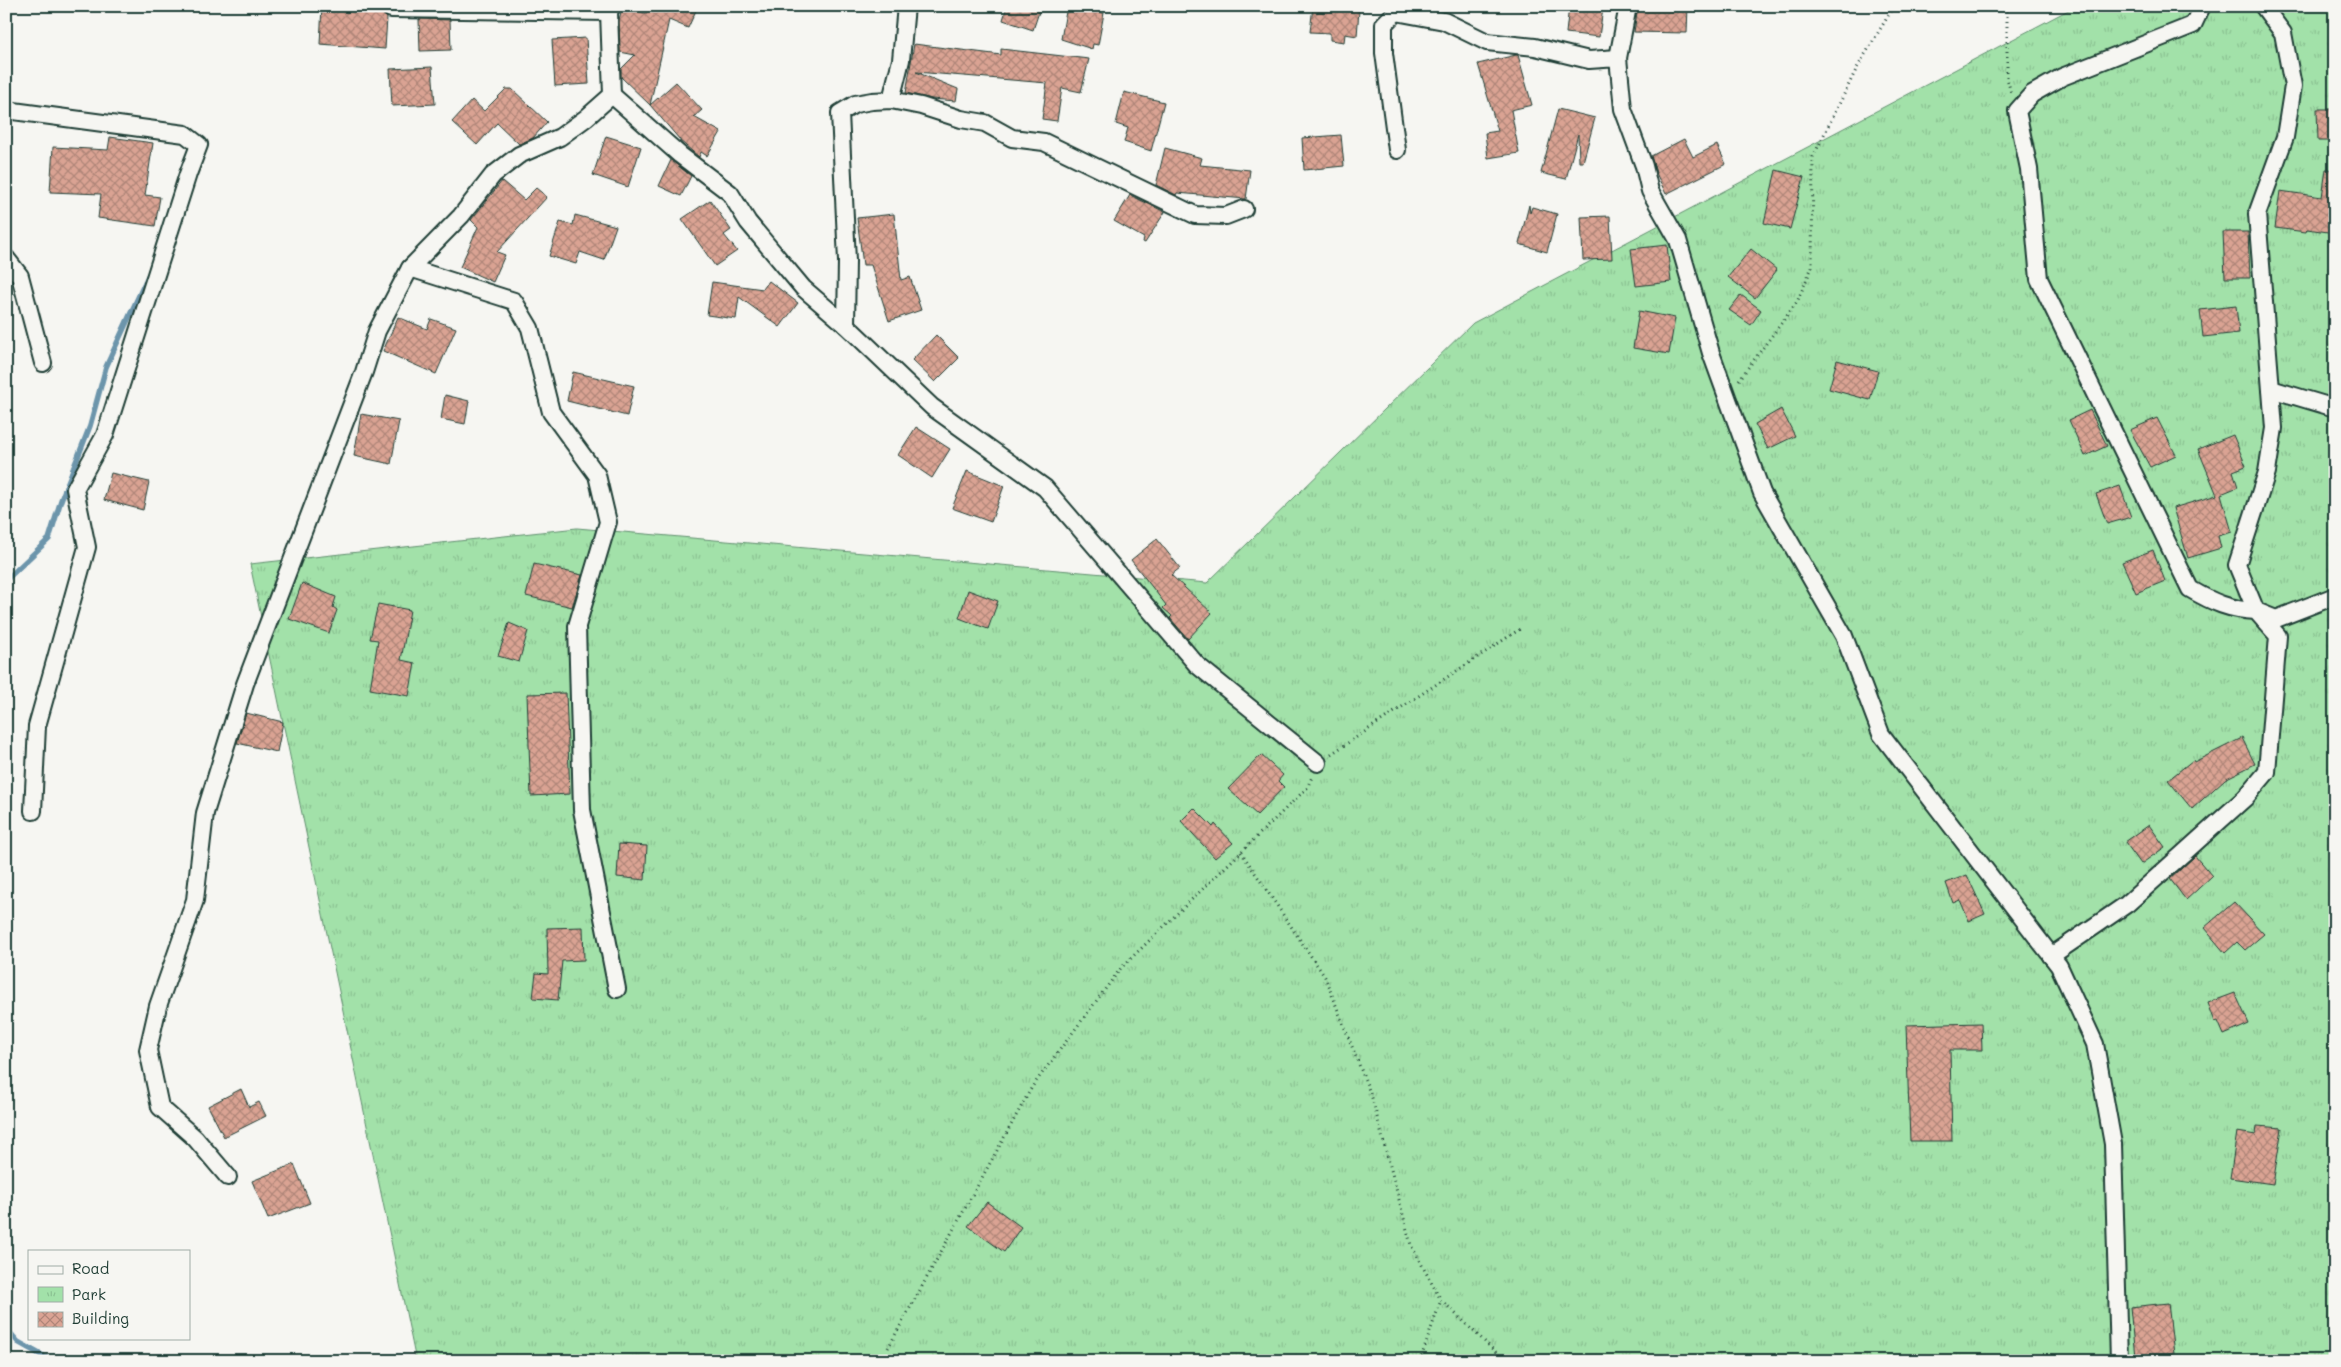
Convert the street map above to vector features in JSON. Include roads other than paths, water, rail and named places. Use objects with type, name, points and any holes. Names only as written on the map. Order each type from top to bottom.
[{"type":"street","points":[[891,100],[901,60],[906,6]]},
{"type":"street","points":[[1628,6],[1618,58],[1623,109],[1644,166],[1650,192],[1678,240],[1691,279],[1711,353],[1762,493],[1844,636],[1881,734],[2059,966],[2095,1044],[2113,1144],[2119,1361]]},
{"type":"street","points":[[2202,6],[2193,25],[2062,76],[2032,94],[2017,111],[2029,170],[2039,279],[2190,589],[2215,603],[2239,611],[2256,611],[2276,619],[2335,596]]},
{"type":"street","points":[[2051,956],[2127,904],[2245,798],[2267,772],[2278,636],[2256,611],[2237,565],[2267,472],[2274,428],[2257,214],[2285,137],[2293,86],[2283,33],[2263,6]]},
{"type":"street","points":[[391,9],[610,9],[612,95],[680,155],[730,193],[748,222],[803,288],[932,407],[1045,488],[1197,666],[1318,763]]},
{"type":"street","points":[[1396,150],[1384,53],[1384,24],[1396,12],[1444,21],[1487,42],[1535,47],[1589,60],[1618,58]]},
{"type":"street","points":[[228,1177],[195,1138],[160,1107],[148,1050],[158,1006],[195,900],[205,813],[245,684],[361,381],[377,331],[410,268],[461,216],[493,175],[519,154],[560,137],[586,118],[612,95]]},
{"type":"street","points":[[846,326],[847,261],[840,113],[855,104],[891,100],[921,106],[961,119],[985,123],[1012,138],[1044,142],[1196,214],[1226,216],[1244,209]]},
{"type":"street","points":[[6,110],[185,134],[199,144],[105,435],[75,490],[87,547],[37,726],[33,811]]},
{"type":"street","points":[[6,258],[20,276],[43,363]]},
{"type":"street","points":[[410,268],[514,301],[530,328],[551,412],[597,475],[608,522],[577,626],[582,810],[617,990]]},
{"type":"street","points":[[2271,389],[2335,408]]},
{"type":"waterway","points":[[6,580],[49,539],[61,500],[90,426],[106,367],[148,276]]},
{"type":"waterway","points":[[6,1328],[18,1342],[52,1361]]}]
